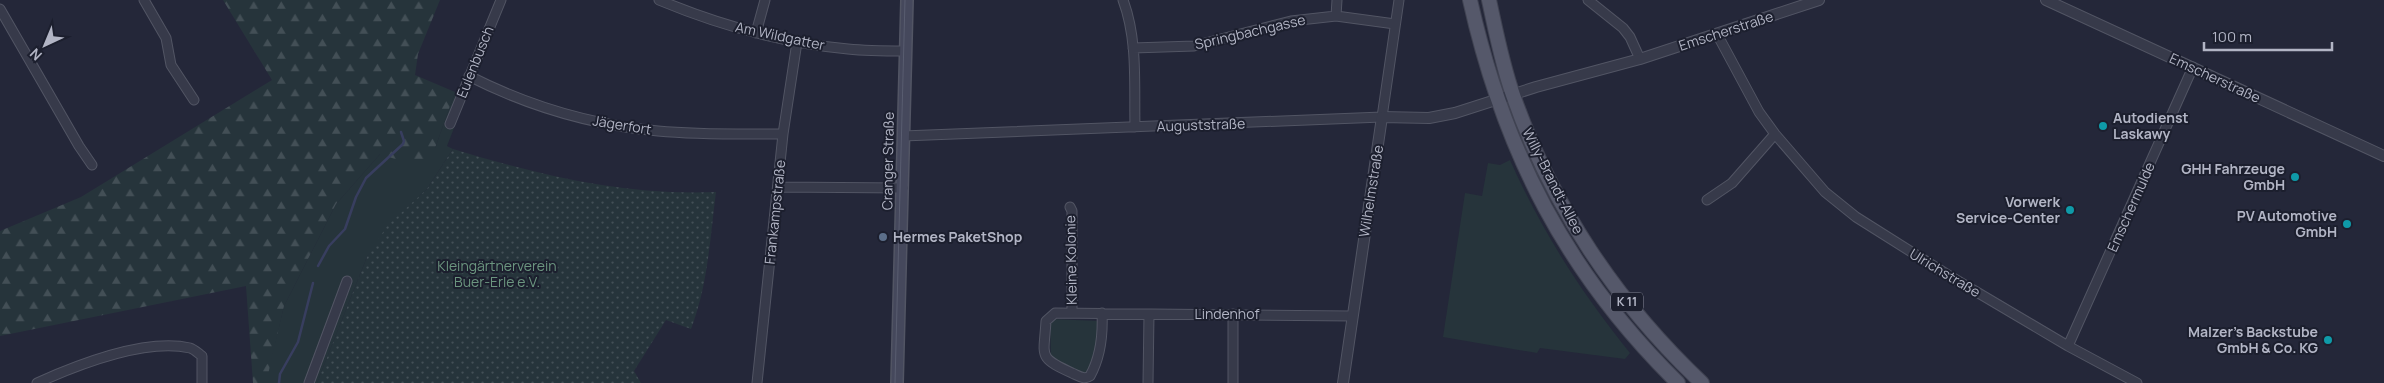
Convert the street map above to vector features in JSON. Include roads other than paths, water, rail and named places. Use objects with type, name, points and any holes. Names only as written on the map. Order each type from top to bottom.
[{"type":"main road","name":"Cranger Straße","points":[[897,383],[907,0]]},
{"type":"main road","name":"Willy-Brandt-Allee","points":[[1470,0],[1497,101],[1536,192],[1567,248],[1620,321],[1678,383]]},
{"type":"main road","name":"Willy-Brandt-Allee","points":[[1488,0],[1504,68],[1513,95],[1564,210],[1620,294],[1658,340],[1702,383]]},
{"type":"street","points":[[144,0],[166,38],[171,65],[194,100]]},
{"type":"street","name":"Eulenbusch","points":[[450,124],[501,0]]},
{"type":"street","name":"Am Wildgatter","points":[[658,0],[691,13],[756,33],[797,42],[848,49],[905,51]]},
{"type":"street","points":[[756,33],[765,0]]},
{"type":"street","points":[[1123,0],[1129,14],[1133,48],[1135,128]]},
{"type":"street","points":[[1336,16],[1337,0]]},
{"type":"street","name":"Wilhelmstraße","points":[[1343,383],[1399,0]]},
{"type":"street","points":[[1588,0],[1623,28],[1630,37],[1640,59]]},
{"type":"street","name":"Emscherstraße","points":[[2046,0],[2384,156]]},
{"type":"street","name":"Emscherstraße","points":[[1497,101],[1640,59],[1814,1]]},
{"type":"street","points":[[0,9],[92,166]]},
{"type":"street","name":"Springbachgasse","points":[[1133,48],[1194,46],[1291,21],[1336,16],[1396,24]]},
{"type":"street","name":"Ulrichstraße","points":[[1717,34],[1741,80],[1775,134],[1825,192],[1856,217],[2068,346],[2137,383]]},
{"type":"street","name":"Frankampstraße","points":[[757,383],[783,134],[797,42]]},
{"type":"street","name":"Emschermulde","points":[[2068,346],[2192,67]]},
{"type":"street","name":"Jägerfort","points":[[469,76],[501,92],[535,105],[623,127],[687,132],[783,134]]},
{"type":"street","name":"Auguststraße","points":[[903,136],[1382,117],[1429,118],[1497,101]]},
{"type":"street","points":[[1707,200],[1732,183],[1775,134]]},
{"type":"street","points":[[778,187],[903,188]]},
{"type":"street","name":"Kleine Kolonie","points":[[1070,207],[1072,211],[1072,313]]},
{"type":"street","points":[[309,383],[347,282]]},
{"type":"street","name":"Lindenhof","points":[[1102,314],[1100,343],[1095,368],[1087,378],[1050,363],[1045,353],[1046,321],[1055,313],[1352,316]]},
{"type":"street","points":[[1148,383],[1150,314]]},
{"type":"street","points":[[1233,314],[1233,383]]},
{"type":"street","points":[[36,383],[73,367],[122,352],[162,347],[191,348],[202,356],[202,383]]},
{"type":"waterway","points":[[318,266],[329,246],[345,229],[356,197],[366,178],[403,144],[401,132]]},
{"type":"waterway","points":[[279,383],[280,374],[298,342],[313,283]]},
{"type":"tram line","points":[[895,383],[905,0]]},
{"type":"place","name":"Autodienst Laskawy","points":[[2103,126]]},
{"type":"place","name":"GHH Fahrzeuge GmbH","points":[[2295,177]]},
{"type":"place","name":"Vorwerk Service-Center","points":[[2070,210]]},
{"type":"place","name":"PV Automotive GmbH","points":[[2347,224]]},
{"type":"place","name":"Hermes PaketShop","points":[[883,237]]},
{"type":"place","name":"Malzer's Backstube GmbH & Co. KG","points":[[2328,340]]},
{"type":"park label","name":"Kleingärtnerverein Buer-Erle e.V.","points":[[497,274]]}]
